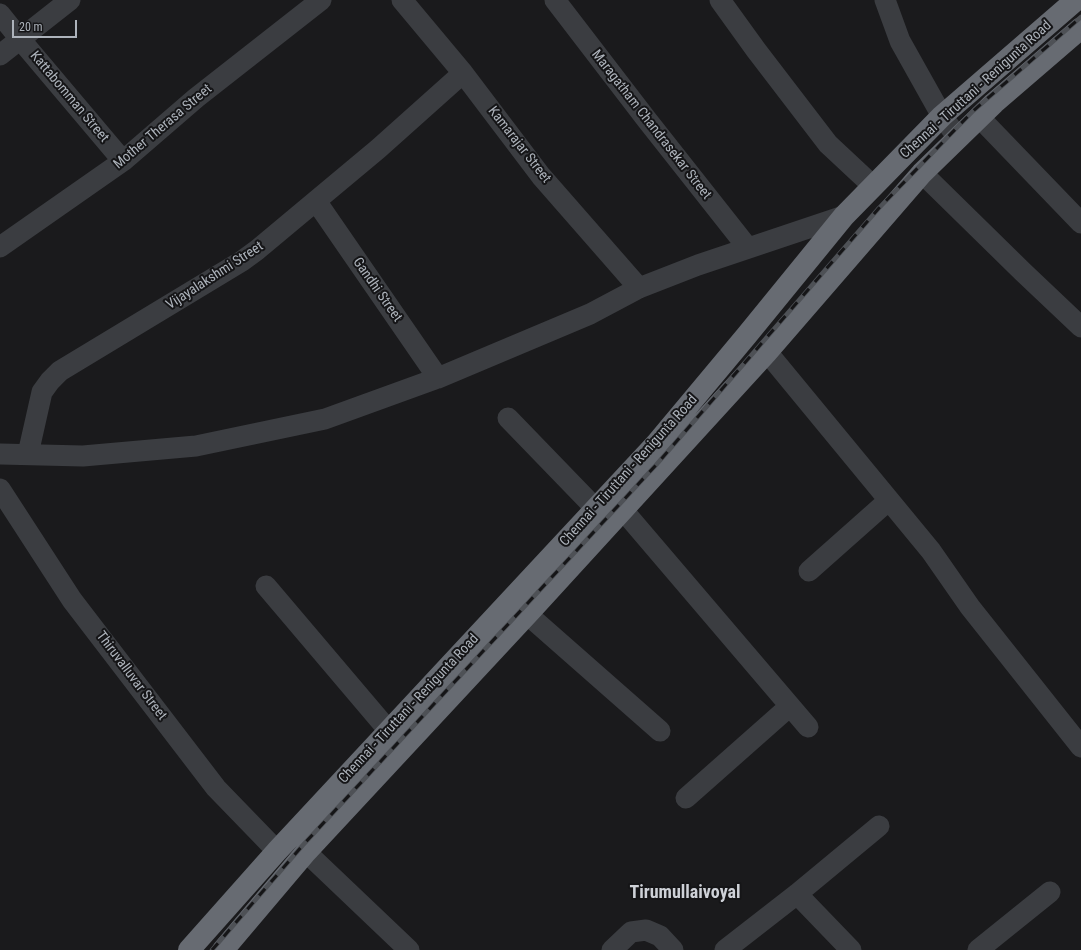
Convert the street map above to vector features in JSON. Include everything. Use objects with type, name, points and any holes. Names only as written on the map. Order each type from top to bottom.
[{"type":"highway","name":"Chennai - Tiruttani - Renigunta Road","points":[[189,950],[277,851],[656,444],[742,342],[844,216],[942,116],[1076,0]]},
{"type":"highway","name":"Chennai - Tiruttani - Renigunta Road","points":[[223,950],[306,852],[767,352],[922,173],[994,103],[1081,28]]},
{"type":"highway","points":[[318,807],[336,820]]},
{"type":"street","points":[[0,55],[70,0]]},
{"type":"street","name":"Mother Therasa Street","points":[[0,247],[123,161],[196,98],[321,0]]},
{"type":"street","name":"Kamarajar Street","points":[[402,0],[463,73],[541,176],[639,288]]},
{"type":"street","name":"Maragatham Chandrasekar Street","points":[[555,0],[748,248]]},
{"type":"street","points":[[720,0],[756,50],[828,144],[873,186]]},
{"type":"street","points":[[885,0],[900,41],[942,116],[958,138]]},
{"type":"street","name":"Kattabomman Street","points":[[0,14],[123,161]]},
{"type":"street","name":"Vijayalakshmi Street","points":[[28,454],[42,392],[60,371],[242,261],[257,250],[378,149],[463,73]]},
{"type":"street","points":[[980,118],[1081,223]]},
{"type":"street","points":[[922,173],[1022,272],[1081,327]]},
{"type":"street","name":"Gandhi Street","points":[[316,201],[438,378]]},
{"type":"street","points":[[0,454],[83,456],[196,446],[325,419],[438,378],[590,314],[639,288],[698,265],[844,216]]},
{"type":"street","points":[[767,352],[931,551],[970,607],[1081,747]]},
{"type":"street","points":[[508,418],[596,509]]},
{"type":"street","name":"Thiruvalluvar Street","points":[[0,489],[72,600],[216,788],[277,851]]},
{"type":"street","points":[[810,571],[889,500]]},
{"type":"street","points":[[622,510],[808,727]]},
{"type":"street","points":[[266,586],[389,731]]},
{"type":"street","points":[[527,614],[660,731]]},
{"type":"street","points":[[686,798],[790,706]]},
{"type":"street","points":[[725,950],[797,894],[879,826]]},
{"type":"street","points":[[306,852],[409,950]]},
{"type":"street","points":[[978,950],[1050,892]]},
{"type":"street","points":[[797,894],[851,950]]},
{"type":"street","points":[[612,950],[631,932],[646,930],[660,936],[673,950]]},
{"type":"railway","points":[[212,950],[303,845],[656,465],[879,208],[973,111],[1081,17]]},
{"type":"district","name":"Tirumullaivoyal","points":[[685,893]]}]
